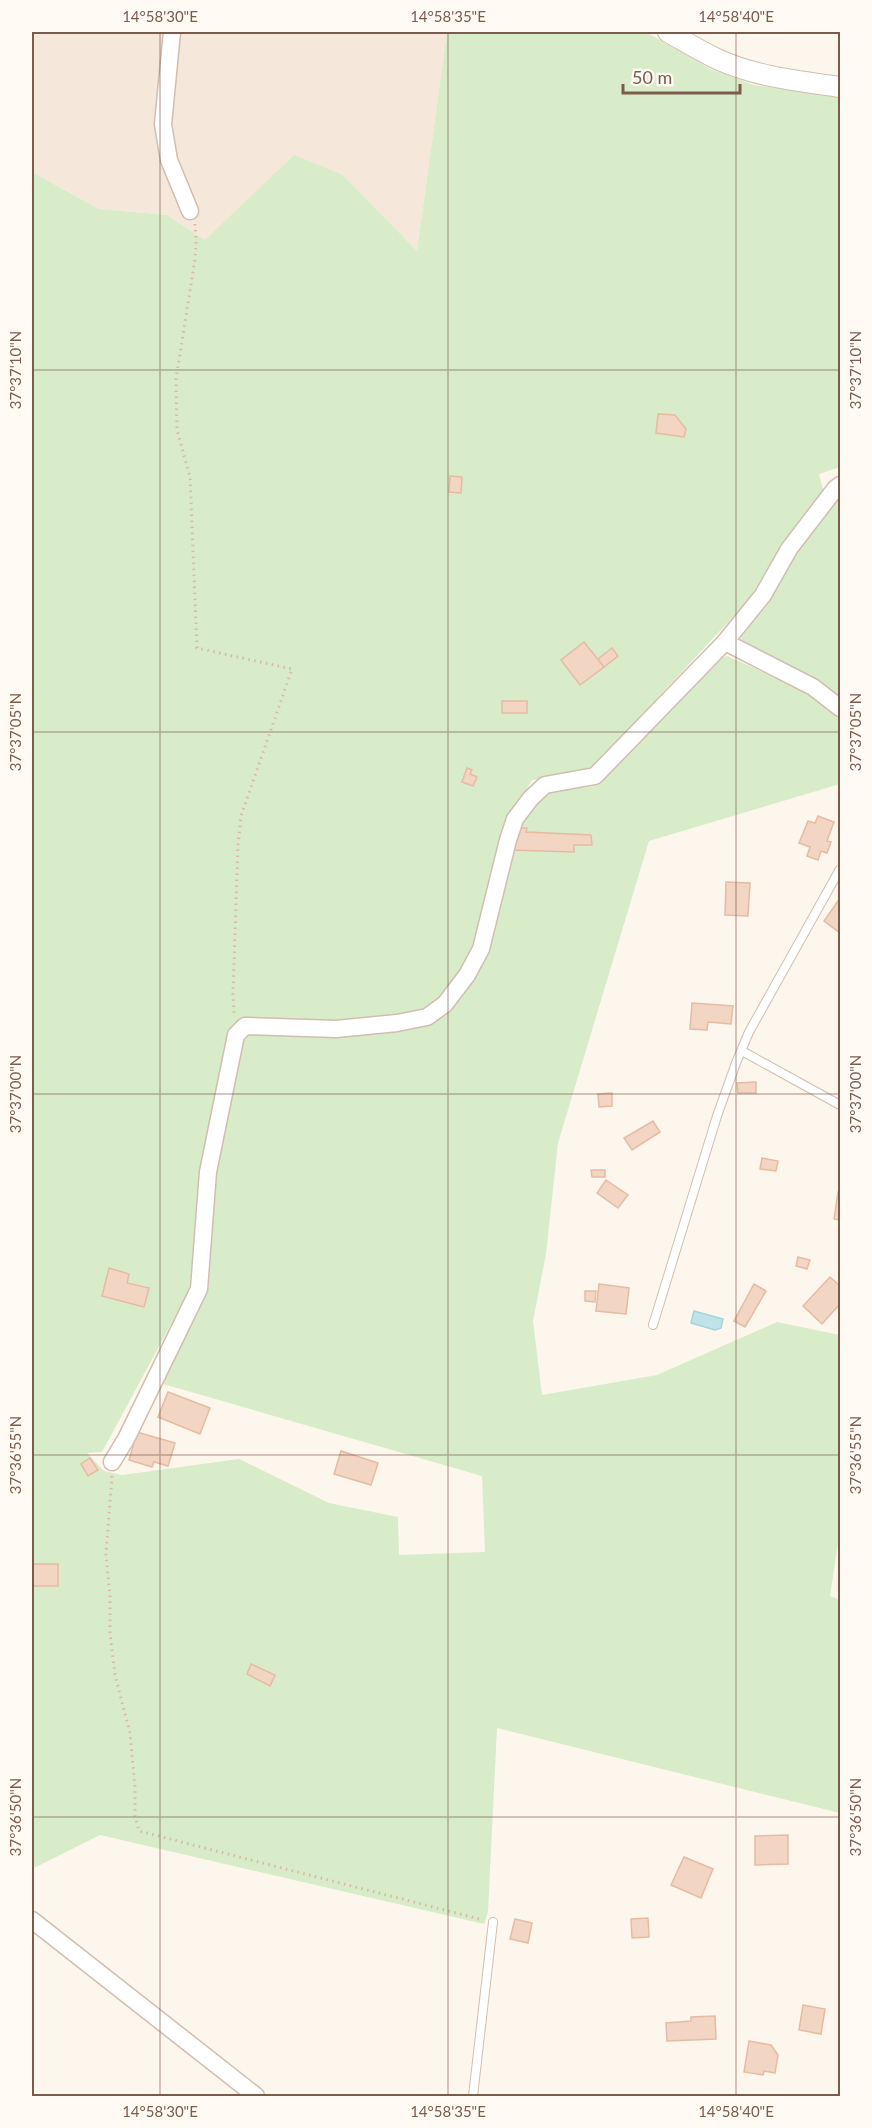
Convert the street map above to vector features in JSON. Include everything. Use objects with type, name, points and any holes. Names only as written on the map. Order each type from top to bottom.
[{"type":"street","points":[[172,32],[163,124],[169,160],[190,211]]},
{"type":"street","points":[[668,32],[717,59],[751,71],[789,80],[840,87]]},
{"type":"street","points":[[112,1462],[126,1439],[199,1289],[208,1172],[236,1035],[246,1026],[336,1029],[397,1023],[427,1017],[445,1004],[481,949],[515,819],[545,785],[595,776],[725,642],[763,595],[789,549],[840,485]]},
{"type":"street","points":[[725,642],[813,687],[840,708]]},
{"type":"street","points":[[32,1920],[256,2097]]},
{"type":"lane","points":[[653,1325],[717,1116],[736,1063],[749,1032],[840,869]]},
{"type":"lane","points":[[742,1051],[840,1105]]},
{"type":"lane","points":[[473,2097],[493,1922]]},
{"type":"path","points":[[190,211],[195,225],[196,241],[177,379],[177,430],[190,477],[197,648],[292,669],[241,816],[233,994],[236,1035]]},
{"type":"path","points":[[112,1462],[106,1555],[110,1596],[110,1633],[115,1675],[130,1734],[135,1816],[139,1831],[493,1922]]},
{"type":"shaded area","points":[[32,32],[447,32],[417,251],[343,175],[205,240],[167,215],[99,209],[32,172]]},
{"type":"green space","points":[[447,32],[646,32],[710,69],[754,85],[840,97],[840,467],[819,474],[823,490],[785,541],[746,603],[593,767],[583,773],[532,780],[518,803],[476,948],[462,973],[437,1003],[424,1012],[229,1033],[199,1174],[193,1279],[189,1291],[102,1452],[87,1453],[104,1471],[122,1475],[239,1459],[329,1503],[398,1517],[399,1555],[485,1552],[482,1476],[160,1383],[204,1292],[213,1173],[238,1044],[249,1034],[381,1032],[439,1019],[480,965],[522,820],[545,793],[595,786],[718,659],[727,656],[807,691],[840,719],[840,784],[649,841],[558,1143],[546,1254],[533,1321],[542,1395],[657,1375],[777,1322],[840,1335],[840,1530],[830,1596],[840,1600],[840,1813],[497,1728],[488,1912],[484,1924],[100,1835],[36,1867],[32,1866],[32,172],[99,209],[167,215],[205,240],[294,155],[343,175],[417,251]]},
{"type":"green space","points":[[840,495],[840,697],[818,680],[742,644],[741,634],[796,550]]},
{"type":"water","points":[[694,1311],[723,1319],[721,1328],[715,1330],[691,1323]]},
{"type":"building","points":[[658,414],[675,415],[686,429],[684,437],[656,433]]},
{"type":"building","points":[[450,476],[462,477],[461,493],[449,492]]},
{"type":"building","points":[[584,642],[604,667],[580,685],[561,660]]},
{"type":"building","points":[[612,648],[618,656],[604,667],[598,659]]},
{"type":"building","points":[[502,701],[527,701],[527,713],[502,713]]},
{"type":"building","points":[[467,768],[472,770],[470,774],[477,777],[473,786],[462,782]]},
{"type":"building","points":[[818,816],[834,822],[827,841],[831,842],[827,853],[821,851],[818,860],[807,856],[810,847],[799,843],[808,821],[815,823]]},
{"type":"building","points":[[515,828],[527,828],[526,832],[591,835],[592,845],[574,845],[574,852],[510,850]]},
{"type":"building","points":[[726,882],[750,883],[748,916],[725,915]]},
{"type":"building","points":[[838,901],[840,903],[840,933],[824,921]]},
{"type":"building","points":[[692,1003],[733,1006],[731,1024],[708,1022],[707,1030],[690,1029]]},
{"type":"building","points":[[756,1082],[756,1093],[738,1093],[737,1083]]},
{"type":"building","points":[[612,1093],[612,1106],[599,1107],[598,1094]]},
{"type":"building","points":[[653,1121],[660,1132],[632,1150],[624,1138]]},
{"type":"building","points":[[762,1158],[778,1161],[776,1171],[760,1169]]},
{"type":"building","points":[[591,1170],[605,1170],[605,1177],[592,1177]]},
{"type":"building","points":[[606,1180],[628,1195],[618,1208],[597,1193]]},
{"type":"building","points":[[838,1192],[840,1192],[840,1220],[834,1219]]},
{"type":"building","points":[[798,1257],[810,1260],[807,1269],[796,1266]]},
{"type":"building","points":[[109,1268],[129,1274],[127,1283],[149,1288],[144,1307],[102,1296]]},
{"type":"building","points":[[830,1277],[840,1286],[840,1304],[822,1324],[803,1306]]},
{"type":"building","points":[[599,1284],[629,1288],[626,1314],[596,1311]]},
{"type":"building","points":[[754,1284],[766,1291],[745,1327],[734,1321]]},
{"type":"building","points":[[585,1291],[596,1291],[595,1302],[585,1301]]},
{"type":"building","points":[[168,1392],[210,1408],[200,1434],[158,1417]]},
{"type":"building","points":[[137,1432],[175,1443],[168,1466],[154,1462],[152,1467],[129,1460]]},
{"type":"building","points":[[341,1451],[378,1463],[371,1485],[334,1474]]},
{"type":"building","points":[[90,1458],[98,1470],[88,1476],[81,1464]]},
{"type":"building","points":[[32,1564],[58,1564],[58,1586],[32,1586]]},
{"type":"building","points":[[251,1664],[275,1675],[270,1686],[247,1674]]},
{"type":"building","points":[[788,1835],[788,1864],[755,1865],[755,1836]]},
{"type":"building","points":[[684,1857],[713,1869],[701,1898],[671,1885]]},
{"type":"building","points":[[648,1918],[649,1937],[632,1938],[631,1919]]},
{"type":"building","points":[[515,1919],[532,1923],[528,1943],[510,1939]]},
{"type":"building","points":[[803,2005],[825,2009],[821,2034],[799,2030]]},
{"type":"building","points":[[715,2016],[716,2039],[667,2041],[666,2023],[691,2021],[691,2017]]},
{"type":"building","points":[[749,2041],[771,2045],[778,2055],[775,2073],[764,2071],[763,2075],[744,2072]]}]
